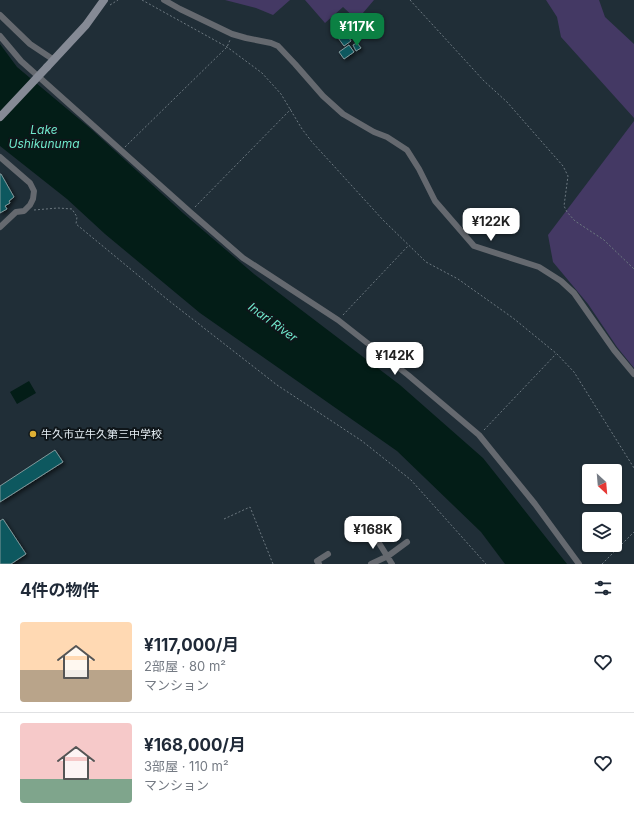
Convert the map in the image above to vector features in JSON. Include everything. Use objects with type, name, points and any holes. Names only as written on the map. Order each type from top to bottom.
[{"type":"street","points":[[0,117],[86,25],[104,0]]},
{"type":"street","points":[[164,0],[232,34],[278,46],[323,96],[343,114],[374,132],[387,137],[407,150],[419,169],[435,201],[474,246],[539,267],[561,280],[574,293],[614,350],[634,374]]},
{"type":"street","points":[[0,15],[30,44],[54,60]]},
{"type":"street","points":[[0,36],[21,61],[243,258],[338,320],[408,375],[479,435],[535,504],[579,564]]},
{"type":"street","points":[[0,157],[30,183],[34,191],[33,199],[30,205],[24,211],[16,212],[0,227]]},
{"type":"street","points":[[369,527],[392,564]]},
{"type":"street","points":[[371,564],[388,556],[407,542]]},
{"type":"street","points":[[319,564],[317,561],[328,554]]},
{"type":"path","points":[[142,0],[227,47],[262,73],[281,94],[302,129],[312,142],[383,220],[409,246],[426,262],[458,279],[513,318],[557,354],[574,372],[634,468]]},
{"type":"path","points":[[410,0],[484,81],[507,102],[563,166],[568,176],[564,206],[567,212],[576,221],[604,240],[634,269]]},
{"type":"path","points":[[122,150],[227,47],[232,34]]},
{"type":"path","points":[[190,212],[291,109]]},
{"type":"path","points":[[24,211],[58,208],[72,209],[76,217],[76,224],[163,296],[277,385],[362,441],[411,480],[486,564]]},
{"type":"path","points":[[338,320],[409,246]]},
{"type":"path","points":[[479,435],[557,354]]},
{"type":"path","points":[[224,519],[250,507],[274,564]]},
{"type":"path","points":[[602,564],[634,532]]},
{"type":"shaded area","points":[[225,0],[290,0],[273,15],[256,8]]},
{"type":"shaded area","points":[[305,0],[374,0],[357,20],[343,7],[325,23]]},
{"type":"shaded area","points":[[546,0],[599,0],[605,17],[634,44],[634,118],[561,37],[557,17]]},
{"type":"shaded area","points":[[634,121],[634,368],[617,347],[588,304],[553,262],[548,235]]},
{"type":"water","name":"Lake Ushikunuma","points":[[0,44],[17,67],[91,129],[183,213],[254,274],[400,385],[483,458],[567,564],[505,564],[481,532],[397,451],[200,313],[105,234],[67,199],[0,146]]},
{"type":"water","points":[[29,381],[36,393],[17,404],[10,392]]},
{"type":"building","points":[[344,30],[351,41],[344,46],[336,35]]},
{"type":"building","points":[[357,43],[361,48],[356,51],[353,45]]},
{"type":"building","points":[[349,45],[354,52],[344,59],[339,52]]},
{"type":"building","points":[[0,174],[14,197],[9,201],[10,203],[5,206],[7,209],[0,213]]},
{"type":"building","points":[[55,450],[63,462],[0,502],[0,486]]},
{"type":"building","points":[[3,519],[26,554],[11,564],[0,564],[0,521]]},
{"type":"place","name":"牛久市立牛久第三中学校","points":[[33,434]]},
{"type":"water label","name":"Inari River","points":[[273,322]]}]
